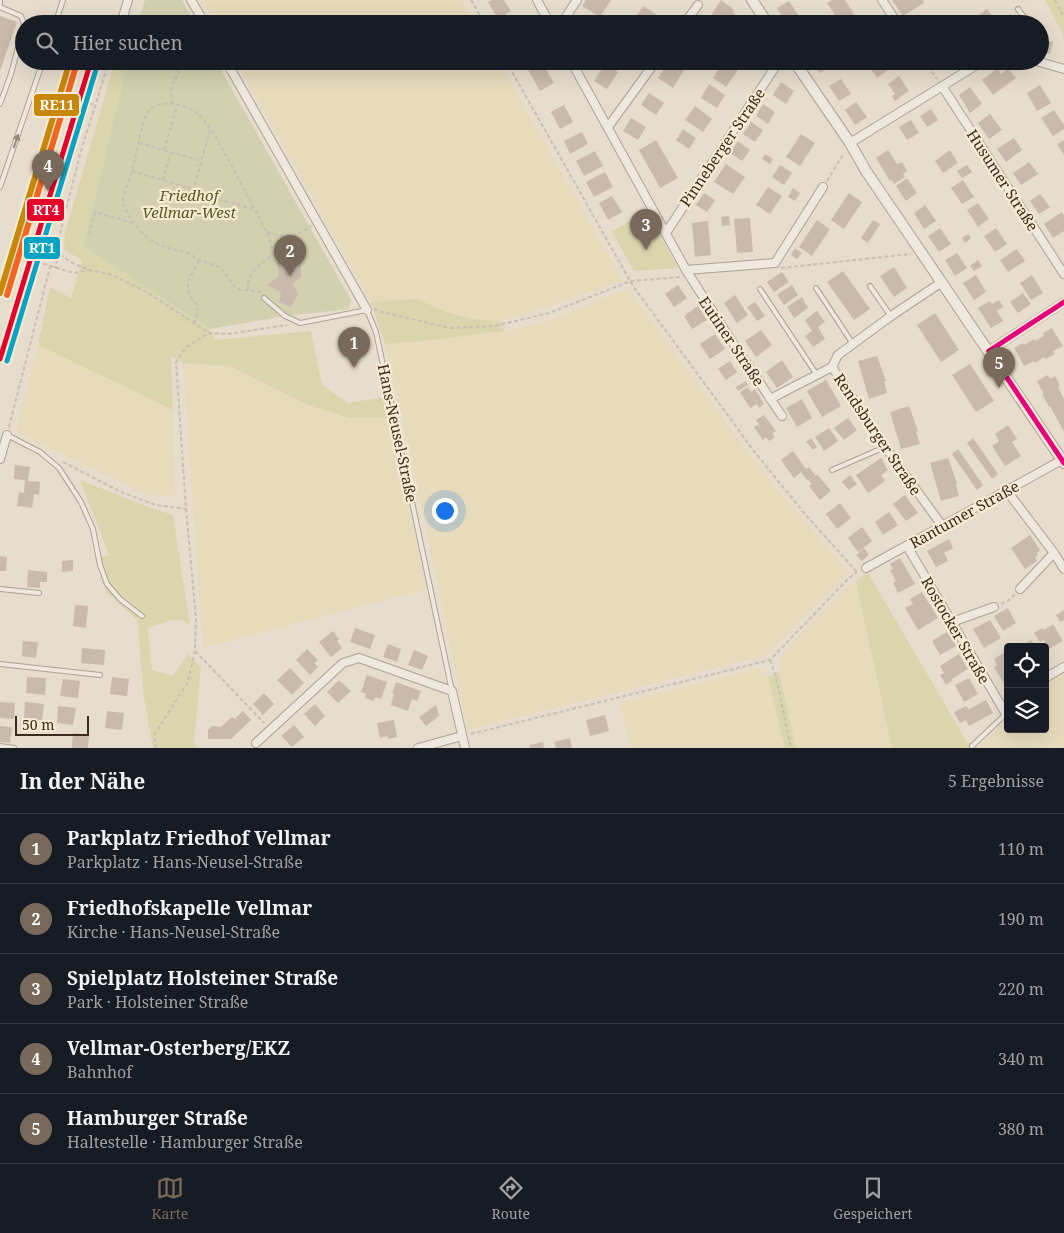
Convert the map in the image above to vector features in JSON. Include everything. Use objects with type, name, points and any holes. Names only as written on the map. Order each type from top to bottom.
[{"type":"street","points":[[124,15],[128,0]]},
{"type":"street","points":[[191,0],[200,15]]},
{"type":"street","points":[[537,0],[545,15]]},
{"type":"street","points":[[567,15],[577,0]]},
{"type":"street","points":[[752,0],[762,15]]},
{"type":"street","points":[[882,0],[892,15]]},
{"type":"street","points":[[690,15],[698,4]]},
{"type":"street","points":[[1049,64],[1064,68]]},
{"type":"street","name":"Hans-Neusel-Straße","points":[[231,70],[367,310]]},
{"type":"street","name":"Eutiner Straße","points":[[576,70],[690,277],[782,416]]},
{"type":"street","points":[[608,127],[649,70]]},
{"type":"street","name":"Pinneberger Straße","points":[[666,233],[773,70]]},
{"type":"street","points":[[800,70],[850,143],[866,171],[1063,461]]},
{"type":"street","points":[[850,143],[968,70]]},
{"type":"street","name":"Husumer Straße","points":[[942,86],[1064,274]]},
{"type":"street","points":[[690,277],[775,263],[823,187]]},
{"type":"street","name":"Rendsburger Straße","points":[[942,282],[838,354],[832,367],[885,447],[943,527]]},
{"type":"street","points":[[989,351],[1064,302]]},
{"type":"street","name":"Eutiner Straße","points":[[770,400],[832,367]]},
{"type":"street","points":[[0,459],[7,435]]},
{"type":"street","name":"Rantumer Straße","points":[[866,568],[1063,461]]},
{"type":"street","points":[[1007,491],[1064,569]]},
{"type":"street","name":"Rostocker Straße","points":[[907,546],[1004,708]]},
{"type":"street","points":[[1020,588],[1054,553]]},
{"type":"street","points":[[952,622],[994,607]]},
{"type":"street","points":[[256,743],[343,663],[359,658],[452,691]]},
{"type":"street","points":[[1049,676],[1064,667]]},
{"type":"street","name":"Hans-Neusel-Straße","points":[[452,691],[465,748]]},
{"type":"street","points":[[418,748],[462,736]]},
{"type":"lane","points":[[58,15],[63,0]]},
{"type":"lane","points":[[0,4],[19,15]]},
{"type":"lane","points":[[1018,9],[1022,15]]},
{"type":"lane","points":[[0,104],[15,59]]},
{"type":"lane","points":[[0,187],[39,70]]},
{"type":"lane","points":[[870,286],[891,316]]},
{"type":"lane","points":[[816,288],[853,344]]},
{"type":"lane","points":[[760,289],[817,375]]},
{"type":"lane","points":[[264,298],[285,316],[300,323],[367,310]]},
{"type":"lane","name":"Hans-Neusel-Straße","points":[[367,310],[376,332],[452,691]]},
{"type":"lane","points":[[7,435],[40,452],[58,468],[80,502],[92,529],[100,565],[107,584],[120,599],[142,616]]},
{"type":"lane","points":[[832,470],[885,447]]},
{"type":"lane","points":[[0,589],[39,593]]},
{"type":"lane","points":[[0,664],[100,675]]},
{"type":"lane","points":[[972,746],[1004,716]]},
{"type":"lane","points":[[0,746],[14,748]]},
{"type":"path","points":[[471,0],[479,15]]},
{"type":"path","points":[[1055,0],[1064,17]]},
{"type":"path","points":[[55,268],[59,254],[58,241],[81,151],[106,70]]},
{"type":"path","points":[[172,104],[172,85],[179,72],[178,70]]},
{"type":"path","points":[[511,70],[631,281],[754,451],[804,513],[856,572]]},
{"type":"path","points":[[930,70],[942,86]]},
{"type":"path","points":[[73,142],[75,143],[88,103],[95,105]]},
{"type":"path","points":[[264,298],[261,292],[242,290],[235,287],[217,266],[198,260],[188,253],[162,246],[149,239],[133,223],[123,204],[123,197],[132,171],[144,119],[148,112],[159,105],[172,104],[185,106],[197,113],[211,129],[270,240],[273,254]]},
{"type":"path","points":[[164,150],[177,105]]},
{"type":"path","points":[[193,190],[211,129]]},
{"type":"path","points":[[138,142],[202,160]]},
{"type":"path","points":[[823,187],[850,143]]},
{"type":"path","points":[[163,180],[171,152]]},
{"type":"path","points":[[132,171],[193,190],[199,194],[254,209]]},
{"type":"path","points":[[89,234],[95,212],[133,223]]},
{"type":"path","points":[[266,232],[289,237],[317,222]]},
{"type":"path","points":[[19,257],[26,230],[30,232]]},
{"type":"path","points":[[40,248],[59,254],[89,270],[113,276],[139,288],[209,333],[228,334],[300,323]]},
{"type":"path","points":[[782,268],[922,252]]},
{"type":"path","points":[[273,254],[302,262]]},
{"type":"path","points":[[248,290],[250,275],[257,266],[273,254]]},
{"type":"path","points":[[194,324],[199,309],[190,294],[188,284],[190,275],[198,260]]},
{"type":"path","points":[[37,262],[74,273],[89,270]]},
{"type":"path","points":[[7,435],[12,409],[50,267]]},
{"type":"path","points":[[367,310],[375,309],[450,328],[495,326],[550,313],[631,281],[690,277]]},
{"type":"path","points":[[156,748],[154,735],[188,682],[195,650],[196,618],[176,362],[185,348],[209,333]]},
{"type":"path","points":[[63,462],[121,492],[156,505],[186,508]]},
{"type":"path","points":[[462,736],[770,660],[848,579],[856,572],[866,568]]},
{"type":"path","points":[[994,607],[1008,601],[1020,588]]},
{"type":"path","points":[[195,650],[271,730]]},
{"type":"path","points":[[770,660],[776,678],[791,748]]},
{"type":"shaded area","points":[[201,0],[462,0],[471,15],[210,15]]},
{"type":"shaded area","points":[[1045,0],[1064,0],[1064,43],[1063,34]]},
{"type":"shaded area","points":[[112,70],[126,70],[83,246],[210,329],[215,340],[311,331],[322,385],[348,403],[384,397],[389,418],[349,418],[308,405],[230,366],[183,363],[171,356],[173,410],[38,345],[50,287],[71,298],[82,260],[64,250],[65,233]]},
{"type":"shaded area","points":[[241,70],[503,70],[623,280],[547,307],[500,321],[474,319],[446,312],[417,299],[371,302]]},
{"type":"shaded area","points":[[647,210],[678,268],[634,271],[612,232]]},
{"type":"shaded area","points":[[628,288],[739,440],[779,491],[849,572],[764,656],[468,730],[404,425],[385,344],[504,331],[534,325]]},
{"type":"shaded area","points":[[417,299],[446,312],[474,319],[500,321],[504,331],[385,344],[371,302]]},
{"type":"shaded area","points":[[38,345],[173,410],[175,497],[148,495],[18,433],[17,425]]},
{"type":"shaded area","points":[[183,363],[230,366],[308,405],[349,418],[389,418],[427,589],[203,648]]},
{"type":"shaded area","points":[[80,480],[173,515],[190,625],[182,620],[172,620],[148,628],[152,670],[173,676],[188,654],[201,667],[194,743],[197,748],[153,748],[143,692],[138,621],[106,592],[95,559],[109,555]]},
{"type":"shaded area","points":[[868,573],[967,742],[977,748],[892,748],[856,582]]},
{"type":"shaded area","points":[[856,582],[892,748],[796,748],[779,671],[782,655],[799,635],[850,585]]},
{"type":"shaded area","points":[[760,668],[768,677],[785,748],[630,748],[620,703]]},
{"type":"shaded area","points":[[779,671],[796,748],[785,748],[768,677]]},
{"type":"shaded area","points":[[1064,672],[1064,748],[977,748],[1004,723],[1004,733],[1049,733],[1049,681]]},
{"type":"green space","points":[[145,0],[182,0],[190,15],[141,15]]},
{"type":"green space","name":"Friedhof Vellmar-West","points":[[126,70],[221,70],[351,300],[349,309],[285,316],[210,329],[83,246]]},
{"type":"building","points":[[504,0],[511,11],[504,15],[496,15],[488,2]]},
{"type":"building","points":[[586,0],[611,0],[601,15],[597,15],[582,6]]},
{"type":"building","points":[[721,0],[732,8],[735,15],[711,15]]},
{"type":"building","points":[[832,0],[845,0],[854,14],[835,15],[827,3]]},
{"type":"building","points":[[892,0],[923,0],[924,3],[902,15]]},
{"type":"building","points":[[789,1],[798,15],[781,15],[777,8]]},
{"type":"building","points":[[643,6],[656,14],[655,15],[637,15]]},
{"type":"building","points":[[987,9],[992,15],[978,15]]},
{"type":"building","points":[[0,16],[15,21],[15,28],[0,71]]},
{"type":"building","points":[[1049,41],[1053,42],[1049,54]]},
{"type":"building","points":[[528,70],[547,70],[554,83],[540,91]]},
{"type":"building","points":[[601,70],[615,70],[618,72],[607,89],[594,81]]},
{"type":"building","points":[[663,70],[684,70],[673,88],[658,78]]},
{"type":"building","points":[[718,70],[738,70],[726,87],[713,78]]},
{"type":"building","points":[[872,70],[888,70],[877,78]]},
{"type":"building","points":[[995,70],[999,70],[1001,74],[1009,70],[1016,78],[993,95],[982,80]]},
{"type":"building","points":[[899,76],[909,91],[895,101],[892,96],[895,94],[888,84]]},
{"type":"building","points":[[841,79],[851,94],[839,101],[829,86]]},
{"type":"building","points":[[781,82],[794,91],[786,104],[773,95]]},
{"type":"building","points":[[709,84],[725,95],[717,108],[701,98]]},
{"type":"building","points":[[1040,85],[1051,103],[1037,111],[1027,93]]},
{"type":"building","points":[[970,87],[982,104],[970,113],[959,95]]},
{"type":"building","points":[[649,93],[664,103],[656,115],[641,105]]},
{"type":"building","points":[[856,102],[867,117],[855,125],[845,110]]},
{"type":"building","points":[[763,104],[775,112],[768,124],[756,116]]},
{"type":"building","points":[[564,105],[573,122],[560,129],[551,112]]},
{"type":"building","points":[[695,106],[712,119],[703,132],[685,120]]},
{"type":"building","points":[[931,109],[938,120],[927,127],[920,116]]},
{"type":"building","points":[[1054,110],[1064,125],[1064,129],[1053,136],[1041,118]]},
{"type":"building","points":[[990,114],[1002,130],[989,139],[978,123]]},
{"type":"building","points":[[631,118],[646,127],[638,140],[623,131]]},
{"type":"building","points":[[911,120],[919,133],[907,140],[899,127]]},
{"type":"building","points":[[751,122],[763,130],[755,142],[743,134]]},
{"type":"building","points":[[683,129],[696,138],[689,149],[676,140]]},
{"type":"building","points":[[582,132],[588,144],[570,154],[564,141]]},
{"type":"building","points":[[801,134],[815,143],[800,166],[786,157]]},
{"type":"building","points":[[1014,138],[1022,150],[1006,162],[997,149]]},
{"type":"building","points":[[656,140],[678,178],[660,188],[639,150]]},
{"type":"building","points":[[1064,140],[1064,155],[1057,144]]},
{"type":"building","points":[[738,141],[750,150],[742,161],[730,153]]},
{"type":"building","points":[[888,150],[897,164],[902,162],[907,171],[903,174],[905,177],[894,184],[892,180],[890,181],[876,158]]},
{"type":"building","points":[[950,150],[958,163],[943,173],[935,161]]},
{"type":"building","points":[[595,151],[603,166],[584,176],[576,161]]},
{"type":"building","points":[[765,154],[773,159],[770,164],[762,159]]},
{"type":"building","points":[[1029,162],[1038,174],[1021,185],[1013,173]]},
{"type":"building","points":[[726,164],[745,177],[733,194],[714,182]]},
{"type":"building","points":[[780,165],[792,173],[784,185],[772,177]]},
{"type":"building","points":[[967,165],[972,172],[962,178],[957,171]]},
{"type":"building","points":[[605,172],[613,187],[594,197],[586,182]]},
{"type":"building","points":[[907,178],[917,193],[906,201],[896,186]]},
{"type":"building","points":[[963,180],[974,197],[962,204],[951,188]]},
{"type":"building","points":[[768,187],[782,196],[770,214],[756,205]]},
{"type":"building","points":[[793,188],[800,193],[795,201],[788,197]]},
{"type":"building","points":[[704,193],[715,200],[707,212],[696,205]]},
{"type":"building","points":[[849,193],[862,202],[844,229],[831,220]]},
{"type":"building","points":[[1040,194],[1050,207],[1039,214],[1030,201]]},
{"type":"building","points":[[612,196],[622,212],[608,220],[599,203]]},
{"type":"building","points":[[978,203],[989,219],[978,227],[967,210]]},
{"type":"building","points":[[925,205],[936,221],[924,229],[914,213]]},
{"type":"building","points":[[1062,212],[1064,216],[1064,231],[1053,238],[1044,224]]},
{"type":"building","points":[[729,216],[730,225],[722,226],[721,217]]},
{"type":"building","points":[[750,218],[753,252],[737,253],[734,219]]},
{"type":"building","points":[[817,220],[830,229],[812,256],[799,247]]},
{"type":"building","points":[[873,220],[880,224],[868,243],[861,238]]},
{"type":"building","points":[[708,221],[711,255],[695,257],[692,223]]},
{"type":"building","points":[[940,228],[951,244],[939,252],[928,236]]},
{"type":"building","points":[[996,228],[1007,244],[995,252],[984,236]]},
{"type":"building","points":[[968,234],[971,238],[965,243],[962,238]]},
{"type":"building","points":[[795,248],[802,253],[797,259],[791,255]]},
{"type":"building","points":[[1017,249],[1025,261],[1008,272],[1000,260]]},
{"type":"building","points":[[957,253],[967,268],[955,276],[945,260]]},
{"type":"building","points":[[285,258],[301,265],[301,277],[293,285],[298,294],[291,307],[279,302],[281,292],[267,285],[278,277],[278,265],[275,264]]},
{"type":"building","points":[[978,260],[982,266],[974,271],[970,266]]},
{"type":"building","points":[[894,267],[907,288],[894,297],[880,276]]},
{"type":"building","points":[[843,271],[870,309],[854,320],[827,282]]},
{"type":"building","points":[[782,272],[789,282],[774,292],[767,282]]},
{"type":"building","points":[[976,275],[986,292],[974,300],[963,283]]},
{"type":"building","points":[[1032,275],[1043,293],[1031,300],[1020,283]]},
{"type":"building","points":[[678,285],[687,298],[674,307],[665,294]]},
{"type":"building","points":[[792,285],[798,295],[784,305],[777,295]]},
{"type":"building","points":[[1023,293],[1031,304],[1018,313],[1010,302]]},
{"type":"building","points":[[735,295],[748,315],[737,323],[724,303]]},
{"type":"building","points":[[802,297],[808,308],[794,318],[787,307]]},
{"type":"building","points":[[999,300],[1003,307],[997,311],[1003,321],[991,328],[978,308],[990,301],[992,304]]},
{"type":"building","points":[[755,302],[765,316],[757,321],[747,307]]},
{"type":"building","points":[[698,306],[707,320],[692,329],[684,316]]},
{"type":"building","points":[[817,311],[825,322],[818,327],[825,339],[813,347],[805,336],[812,331],[805,320]]},
{"type":"building","points":[[935,313],[959,350],[941,362],[917,325]]},
{"type":"building","points":[[1052,328],[1063,346],[1053,351],[1055,354],[1046,359],[1044,357],[1035,363],[1034,361],[1024,366],[1014,348],[1034,339],[1035,341]]},
{"type":"building","points":[[761,330],[772,345],[756,357],[745,341]]},
{"type":"building","points":[[715,334],[725,349],[710,359],[700,344]]},
{"type":"building","points":[[877,356],[886,381],[884,381],[887,393],[869,399],[858,361]]},
{"type":"building","points":[[782,360],[793,377],[777,388],[766,372]]},
{"type":"building","points":[[730,361],[737,372],[726,380],[718,369]]},
{"type":"building","points":[[970,364],[994,401],[976,412],[952,375]]},
{"type":"building","points":[[1048,375],[1050,379],[1055,376],[1064,399],[1064,432],[1042,394],[1044,394],[1037,381]]},
{"type":"building","points":[[826,380],[841,406],[822,417],[807,391]]},
{"type":"building","points":[[746,381],[748,385],[738,391],[736,387]]},
{"type":"building","points":[[748,387],[751,392],[755,389],[764,404],[759,408],[757,404],[750,408],[740,392]]},
{"type":"building","points":[[802,399],[812,418],[797,427],[786,408]]},
{"type":"building","points":[[909,406],[918,431],[916,432],[920,444],[901,449],[890,412]]},
{"type":"building","points":[[764,415],[776,431],[772,433],[775,437],[769,441],[766,437],[763,440],[754,427],[760,426],[756,420]]},
{"type":"building","points":[[848,418],[857,430],[844,440],[834,428]]},
{"type":"building","points":[[1008,425],[1017,439],[1012,442],[1021,456],[1005,466],[992,446],[999,441],[995,434]]},
{"type":"building","points":[[829,428],[838,441],[824,451],[815,437]]},
{"type":"building","points":[[811,438],[817,447],[813,450],[806,442]]},
{"type":"building","points":[[973,438],[998,474],[992,479],[967,443]]},
{"type":"building","points":[[958,449],[983,485],[977,490],[952,454]]},
{"type":"building","points":[[793,451],[806,469],[809,467],[816,476],[817,474],[831,491],[820,500],[809,486],[812,484],[809,481],[814,477],[808,481],[801,472],[794,478],[781,460]]},
{"type":"building","points":[[881,458],[888,470],[881,475],[885,481],[868,493],[856,475]]},
{"type":"building","points":[[948,458],[957,483],[959,496],[941,501],[930,463]]},
{"type":"building","points":[[15,465],[30,467],[28,481],[40,482],[39,495],[34,494],[32,508],[17,506],[19,492],[24,493],[25,480],[14,479]]},
{"type":"building","points":[[850,475],[857,484],[849,490],[842,482]]},
{"type":"building","points":[[905,495],[918,513],[906,521],[893,504]]},
{"type":"building","points":[[840,503],[851,518],[837,529],[826,514]]},
{"type":"building","points":[[889,512],[898,525],[883,535],[875,522]]},
{"type":"building","points":[[862,527],[872,541],[858,552],[848,538]]},
{"type":"building","points":[[1030,535],[1040,550],[1035,558],[1037,561],[1025,569],[1011,548]]},
{"type":"building","points":[[949,539],[953,548],[944,553],[948,561],[936,567],[927,551]]},
{"type":"building","points":[[864,548],[869,555],[862,561],[856,555]]},
{"type":"building","points":[[0,556],[7,557],[6,571],[0,571]]},
{"type":"building","points":[[900,558],[915,584],[898,593],[893,583],[896,581],[890,570],[893,569],[890,564]]},
{"type":"building","points":[[73,560],[73,571],[62,572],[62,561]]},
{"type":"building","points":[[28,570],[47,572],[47,582],[40,582],[40,588],[27,587]]},
{"type":"building","points":[[922,592],[938,618],[918,630],[905,608],[913,604],[910,599]]},
{"type":"building","points":[[75,605],[88,606],[86,628],[73,626]]},
{"type":"building","points":[[1008,608],[1016,623],[1003,631],[994,616]]},
{"type":"building","points":[[1064,610],[1064,620],[1060,622],[1056,615]]},
{"type":"building","points":[[990,620],[1001,638],[984,648],[973,629]]},
{"type":"building","points":[[1053,624],[1063,641],[1049,649],[1049,643],[1046,643],[1044,640],[1040,642],[1034,633],[1042,628],[1044,630]]},
{"type":"building","points":[[355,628],[375,635],[370,649],[350,642]]},
{"type":"building","points":[[333,631],[339,639],[337,641],[342,648],[331,657],[319,642]]},
{"type":"building","points":[[947,632],[956,646],[940,655],[932,641]]},
{"type":"building","points":[[23,641],[38,642],[36,658],[22,656]]},
{"type":"building","points":[[388,644],[401,649],[397,662],[383,657]]},
{"type":"building","points":[[82,648],[105,650],[104,665],[81,663]]},
{"type":"building","points":[[307,649],[318,660],[314,663],[318,667],[310,675],[296,660]]},
{"type":"building","points":[[414,650],[428,656],[422,670],[408,665]]},
{"type":"building","points":[[1004,653],[1003,682],[994,667],[997,665],[994,659]]},
{"type":"building","points":[[959,654],[968,669],[946,685],[940,675],[944,673],[940,666]]},
{"type":"building","points":[[290,668],[304,683],[292,695],[277,680]]},
{"type":"building","points":[[367,675],[387,682],[381,699],[375,697],[374,701],[365,698],[366,694],[361,692]]},
{"type":"building","points":[[27,677],[46,678],[45,695],[26,693]]},
{"type":"building","points":[[112,677],[129,679],[127,696],[110,694]]},
{"type":"building","points":[[969,678],[978,694],[964,702],[955,685]]},
{"type":"building","points":[[63,679],[80,681],[78,698],[60,696]]},
{"type":"building","points":[[339,680],[351,691],[338,703],[327,692]]},
{"type":"building","points":[[396,682],[421,691],[417,701],[412,699],[408,711],[391,705],[394,694],[392,693]]},
{"type":"building","points":[[264,693],[274,704],[263,715],[253,704]]},
{"type":"building","points":[[986,700],[993,713],[969,726],[966,720],[960,723],[954,712],[966,706],[969,709]]},
{"type":"building","points":[[0,702],[15,703],[14,719],[0,718]]},
{"type":"building","points":[[25,702],[44,704],[42,720],[24,719]]},
{"type":"building","points":[[315,704],[325,716],[315,726],[304,714]]},
{"type":"building","points":[[436,705],[439,716],[426,726],[419,717]]},
{"type":"building","points":[[58,706],[76,708],[73,725],[57,723]]},
{"type":"building","points":[[107,711],[124,713],[122,730],[105,728]]},
{"type":"building","points":[[243,711],[251,720],[231,739],[208,739],[208,730],[212,726],[221,727],[232,717],[235,719]]},
{"type":"building","points":[[605,715],[609,731],[590,736],[586,720]]},
{"type":"building","points":[[394,720],[397,737],[388,739],[388,736],[380,738],[377,723]]},
{"type":"building","points":[[294,725],[304,737],[292,747],[281,736]]},
{"type":"building","points":[[0,726],[12,727],[10,743],[0,742]]},
{"type":"building","points":[[73,733],[89,735],[88,748],[72,748]]},
{"type":"building","points":[[570,738],[572,748],[556,748],[554,742]]},
{"type":"building","points":[[543,742],[544,748],[530,748],[529,745]]},
{"type":"transit line","name":"RE11","points":[[0,293],[67,70]]},
{"type":"transit line","points":[[7,295],[75,70]]},
{"type":"transit line","name":"RT4","points":[[0,359],[88,70]]},
{"type":"transit line","name":"RT1","points":[[7,361],[96,70]]},
{"type":"transit line","points":[[989,351],[1064,302]]},
{"type":"transit line","points":[[989,351],[1064,463]]},
{"type":"place","name":"Vellmar-Osterberg/EKZ","points":[[48,191]]},
{"type":"place","name":"Spielplatz Holsteiner Straße","points":[[646,250]]},
{"type":"place","name":"Friedhofskapelle Vellmar","points":[[290,276]]},
{"type":"place","name":"Parkplatz Friedhof Vellmar","points":[[354,368]]},
{"type":"place","name":"Hamburger Straße","points":[[999,388]]}]
